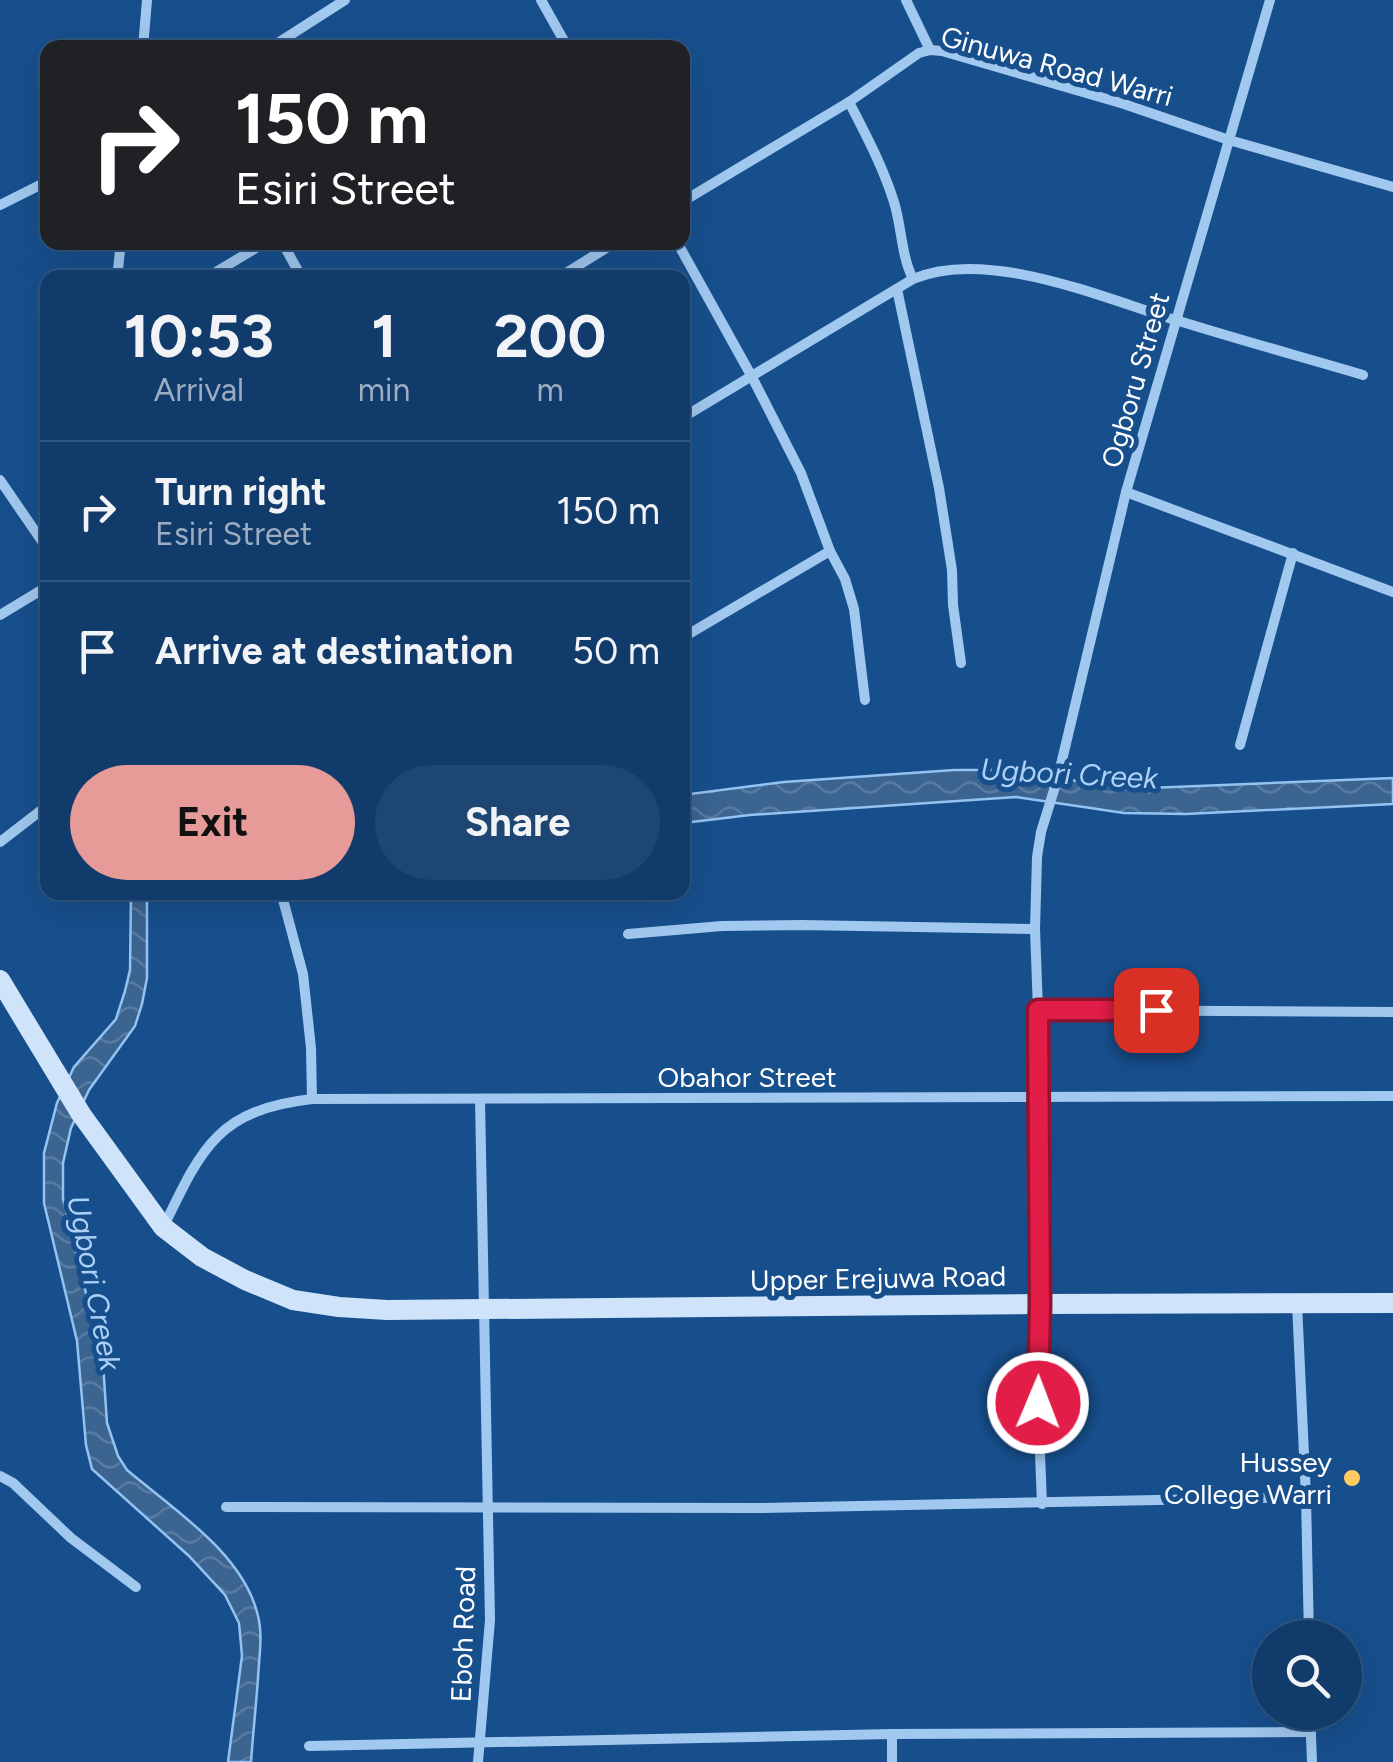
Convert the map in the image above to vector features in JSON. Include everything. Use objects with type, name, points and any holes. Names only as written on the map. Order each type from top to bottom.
[{"type":"street","points":[[144,40],[147,0]]},
{"type":"street","points":[[282,40],[345,0]]},
{"type":"street","points":[[542,0],[564,40]]},
{"type":"street","points":[[906,0],[930,50]]},
{"type":"street","name":"Ogboru Street","points":[[1042,1504],[1035,929],[1041,832],[1058,777],[1126,492],[1270,0]]},
{"type":"street","name":"Ginuwa Road Warri","points":[[690,197],[849,102],[919,53],[930,50],[942,50],[1393,187]]},
{"type":"street","points":[[849,102],[885,174],[896,208],[906,266],[913,279]]},
{"type":"street","points":[[0,205],[40,185]]},
{"type":"street","points":[[219,270],[253,250]]},
{"type":"street","points":[[571,270],[603,250]]},
{"type":"street","points":[[681,250],[801,473],[845,580],[854,609],[865,700]]},
{"type":"street","points":[[690,413],[913,279],[952,268],[1052,280],[1363,375]]},
{"type":"street","points":[[897,289],[947,537],[961,663]]},
{"type":"street","points":[[0,480],[40,538]]},
{"type":"street","points":[[1126,492],[1393,592]]},
{"type":"street","points":[[690,633],[830,551]]},
{"type":"street","points":[[1240,746],[1292,554]]},
{"type":"street","points":[[0,615],[40,591]]},
{"type":"street","points":[[0,842],[40,811]]},
{"type":"street","points":[[283,900],[303,974],[312,1099]]},
{"type":"street","points":[[628,934],[801,924],[1035,929]]},
{"type":"street","name":"Upper Erejuwa Road","points":[[4,994],[81,1114],[164,1227],[202,1257],[293,1300],[387,1310],[1393,1303]]},
{"type":"street","points":[[1038,1010],[1393,1012]]},
{"type":"street","name":"Obahor Street","points":[[164,1227],[209,1143],[250,1112],[280,1102],[1393,1096]]},
{"type":"street","name":"Eboh Road","points":[[478,1762],[490,1620],[480,1100]]},
{"type":"street","points":[[1297,1304],[1308,1620]]},
{"type":"street","points":[[0,1476],[71,1538],[136,1587]]},
{"type":"street","points":[[226,1507],[758,1508],[1306,1497]]},
{"type":"street","points":[[309,1746],[892,1734],[1310,1732],[1312,1762]]},
{"type":"street","points":[[892,1734],[892,1762]]},
{"type":"water","points":[[954,770],[1013,770],[1124,789],[1393,778],[1393,804],[1186,814],[1124,813],[1016,797],[690,822],[690,794],[784,782]]},
{"type":"water","points":[[131,900],[147,900],[147,978],[142,1004],[135,1026],[89,1090],[71,1128],[63,1163],[63,1199],[103,1363],[107,1423],[118,1456],[127,1470],[223,1553],[250,1594],[258,1616],[260,1647],[251,1762],[228,1762],[242,1656],[239,1623],[225,1595],[189,1556],[92,1469],[86,1445],[77,1341],[44,1203],[44,1153],[57,1103],[74,1067],[116,1019],[130,970]]},
{"type":"place","name":"Hussey College Warri","points":[[1352,1478]]},
{"type":"route","points":[[1038,1403],[1038,1010],[1156,1010]]},
{"type":"water label","name":"Ugbori Creek","points":[[1069,774]]},
{"type":"water label","name":"Ugbori Creek","points":[[94,1283]]}]
